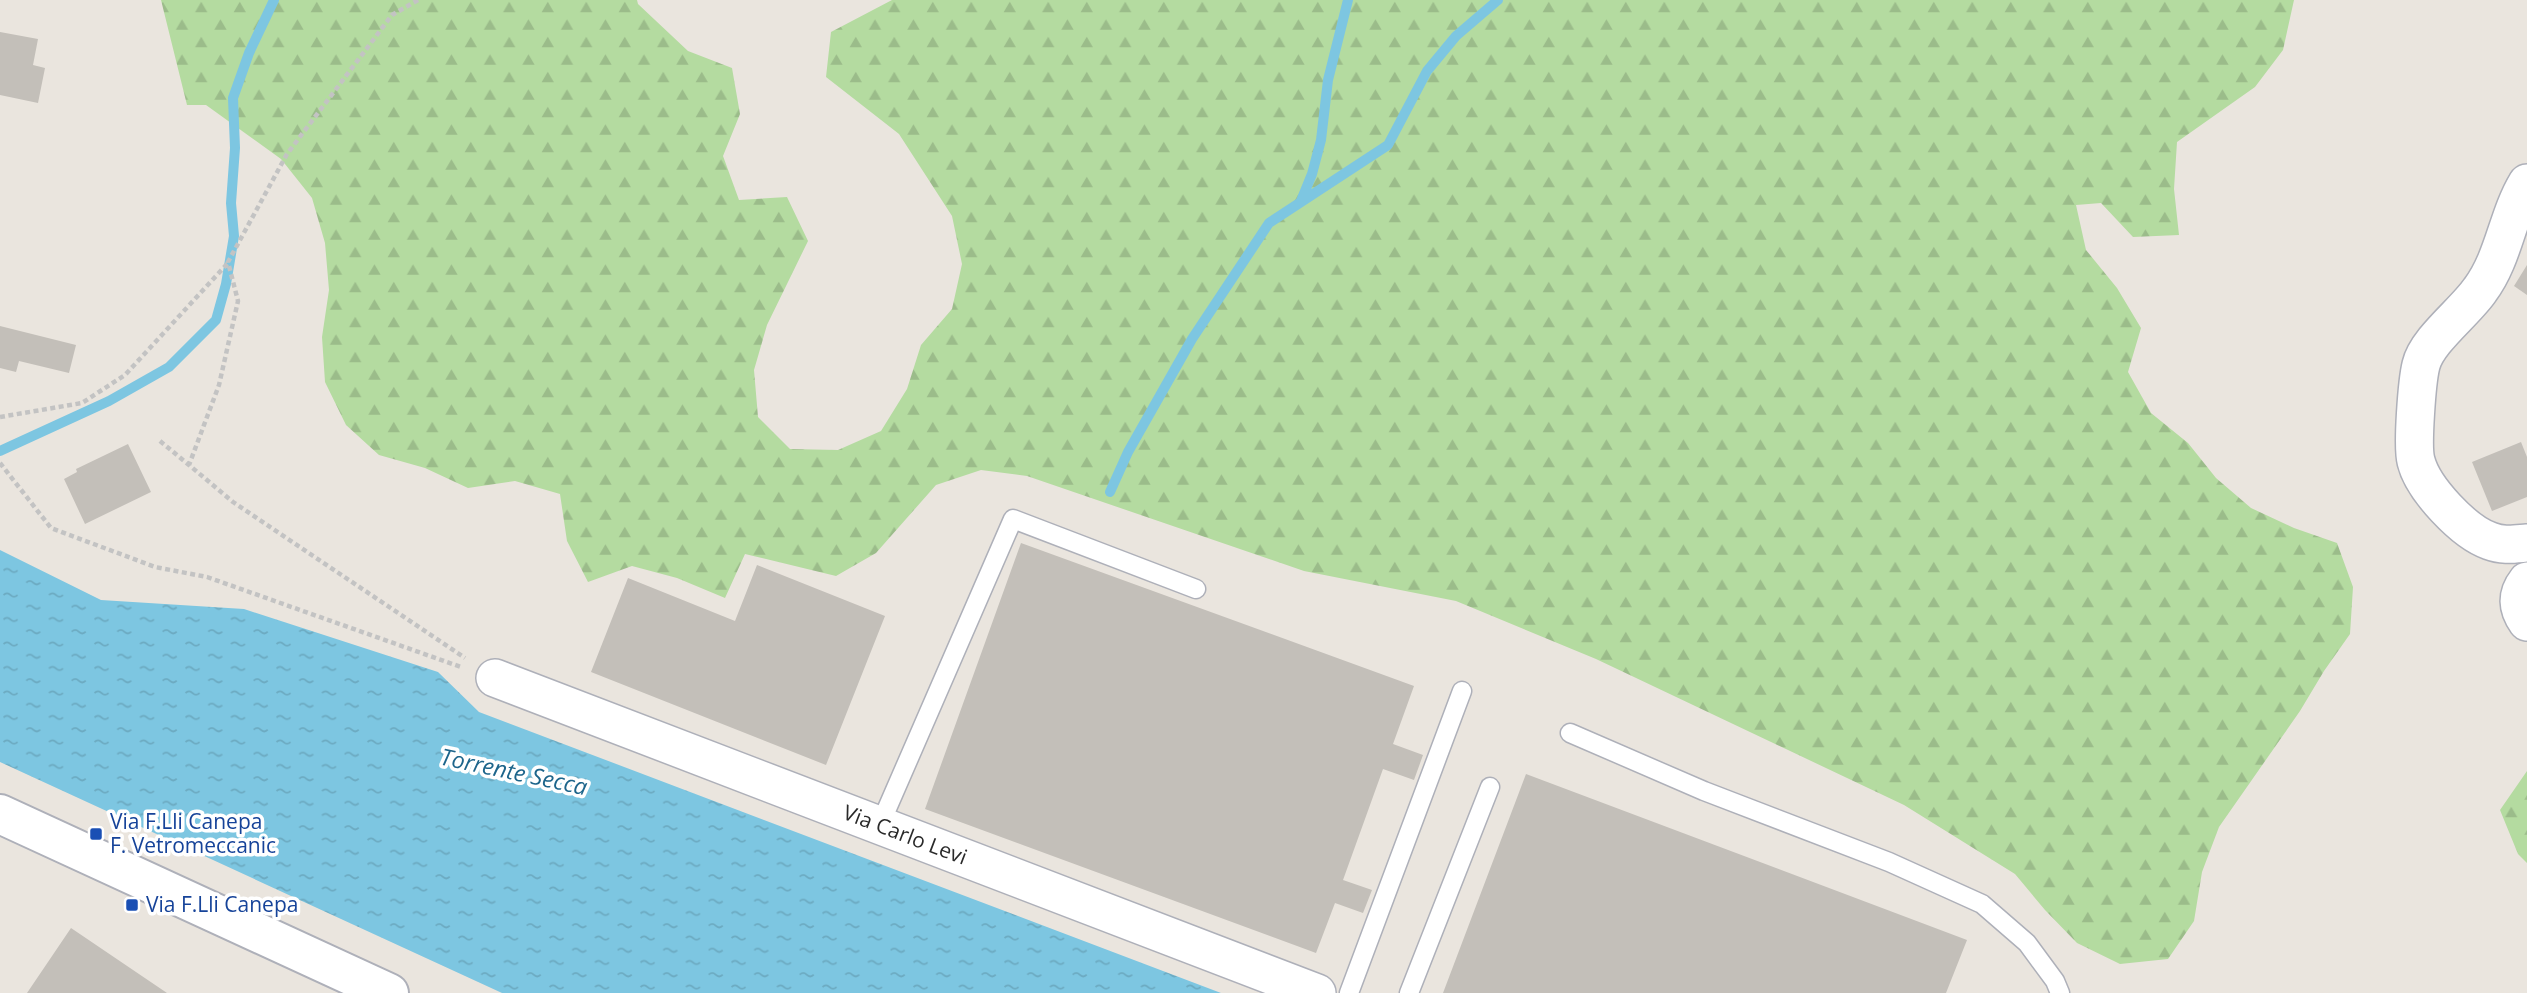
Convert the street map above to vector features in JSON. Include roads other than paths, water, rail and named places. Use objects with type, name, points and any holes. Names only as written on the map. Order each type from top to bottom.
[{"type":"main road","points":[[0,814],[390,993]]},
{"type":"street","points":[[2527,183],[2496,263],[2482,288],[2431,347],[2421,363],[2415,445],[2416,462],[2431,490],[2473,534],[2507,545],[2527,543]]},
{"type":"street","points":[[2527,581],[2521,589],[2519,601],[2520,612],[2527,622]]},
{"type":"street","name":"Via Carlo Levi","points":[[495,678],[1317,993]]},
{"type":"lane","points":[[879,827],[1013,519],[1196,589]]},
{"type":"lane","points":[[1349,993],[1462,691]]},
{"type":"lane","points":[[1570,733],[1704,791],[1889,862],[1982,904],[2027,943],[2055,981],[2060,993]]},
{"type":"lane","points":[[1409,993],[1490,787]]},
{"type":"water","name":"Torrente Secca","points":[[0,550],[101,600],[244,609],[438,672],[479,712],[1221,993],[502,993],[0,762]]},
{"type":"waterway","points":[[0,451],[109,401],[169,367],[216,320],[226,284],[234,236],[231,203],[235,148],[233,98],[249,53],[274,0]]},
{"type":"waterway","points":[[1301,201],[1321,140],[1328,80],[1348,0]]},
{"type":"waterway","points":[[1110,492],[1128,452],[1192,339],[1269,223],[1388,145],[1427,71],[1456,36],[1498,0]]},
{"type":"place","name":"Via F.Lli Canepa F. Vetromeccanic","points":[[96,834]]},
{"type":"place","name":"Via F.Lli Canepa","points":[[132,905]]}]
